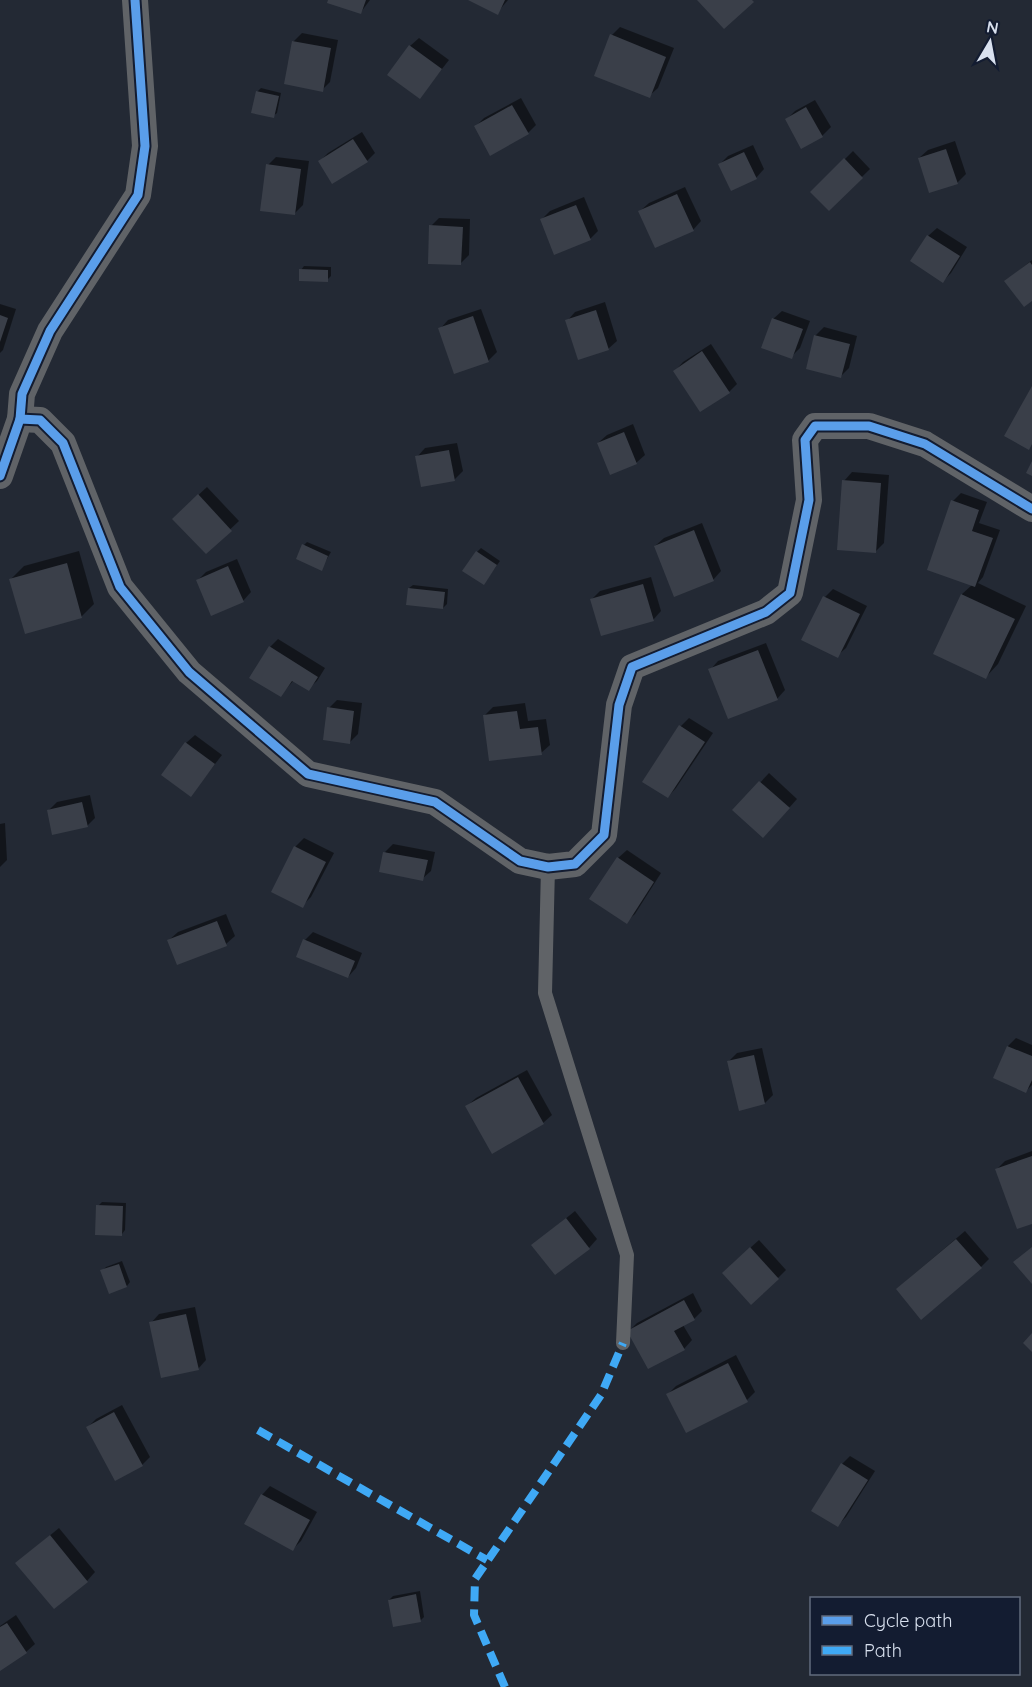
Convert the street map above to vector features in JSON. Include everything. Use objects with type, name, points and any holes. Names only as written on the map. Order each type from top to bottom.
[{"type":"street","points":[[0,476],[20,419],[22,394],[50,331],[138,195],[145,146],[135,0]]},
{"type":"street","points":[[20,419],[40,420],[63,443],[120,587],[189,672],[308,774],[435,802],[520,861],[548,867],[575,864],[604,835],[619,705],[632,667],[766,612],[790,593],[809,500],[806,440],[815,426],[868,426],[925,444],[1032,509]]},
{"type":"lane","points":[[548,867],[545,993],[627,1255],[623,1343]]},
{"type":"building","points":[[328,0],[366,0],[361,14],[327,3]]},
{"type":"building","points":[[468,0],[505,0],[498,15]]},
{"type":"building","points":[[697,0],[752,0],[754,2],[724,29]]},
{"type":"building","points":[[610,34],[666,57],[650,98],[594,76]]},
{"type":"building","points":[[292,41],[331,48],[323,92],[284,84]]},
{"type":"building","points":[[409,45],[442,69],[420,99],[387,75]]},
{"type":"building","points":[[256,91],[279,96],[274,118],[251,113]]},
{"type":"building","points":[[512,105],[529,134],[490,156],[474,126]]},
{"type":"building","points":[[806,107],[823,137],[801,149],[785,119]]},
{"type":"building","points":[[353,139],[368,162],[332,184],[318,161]]},
{"type":"building","points":[[946,149],[958,184],[929,193],[918,158]]},
{"type":"building","points":[[744,152],[757,179],[731,191],[718,164]]},
{"type":"building","points":[[844,158],[863,178],[829,211],[810,192]]},
{"type":"building","points":[[266,164],[301,169],[295,215],[260,211]]},
{"type":"building","points":[[677,194],[694,231],[655,248],[638,211]]},
{"type":"building","points":[[576,205],[591,240],[554,255],[540,219]]},
{"type":"building","points":[[429,225],[463,227],[461,265],[428,264]]},
{"type":"building","points":[[927,235],[960,256],[943,283],[910,261]]},
{"type":"building","points":[[1030,262],[1032,265],[1032,301],[1024,307],[1004,281]]},
{"type":"building","points":[[299,269],[328,270],[328,282],[299,281]]},
{"type":"building","points":[[596,310],[609,350],[578,360],[565,320]]},
{"type":"building","points":[[0,315],[8,318],[0,342]]},
{"type":"building","points":[[473,316],[489,362],[454,374],[438,328]]},
{"type":"building","points":[[772,318],[803,329],[792,359],[761,348]]},
{"type":"building","points":[[814,335],[850,344],[841,378],[806,369]]},
{"type":"building","points":[[702,351],[730,393],[700,412],[673,371]]},
{"type":"building","points":[[1032,386],[1032,444],[1029,450],[1004,436]]},
{"type":"building","points":[[624,432],[637,464],[610,475],[597,443]]},
{"type":"building","points":[[449,450],[455,481],[421,487],[415,456]]},
{"type":"building","points":[[1032,461],[1032,476],[1026,473]]},
{"type":"building","points":[[842,480],[881,483],[876,553],[837,550]]},
{"type":"building","points":[[198,494],[232,531],[206,554],[172,519]]},
{"type":"building","points":[[951,500],[979,510],[972,531],[993,538],[975,587],[927,570]]},
{"type":"building","points":[[694,530],[714,581],[674,597],[654,546]]},
{"type":"building","points":[[302,544],[328,556],[322,571],[296,559]]},
{"type":"building","points":[[476,551],[497,565],[484,585],[462,571]]},
{"type":"building","points":[[67,563],[82,618],[25,634],[9,579]]},
{"type":"building","points":[[228,566],[244,602],[211,616],[196,580]]},
{"type":"building","points":[[643,584],[654,621],[601,636],[590,599]]},
{"type":"building","points":[[408,588],[445,592],[443,609],[406,605]]},
{"type":"building","points":[[961,594],[1015,619],[986,679],[933,654]]},
{"type":"building","points":[[823,596],[860,614],[838,658],[801,640]]},
{"type":"building","points":[[269,646],[318,677],[309,691],[292,681],[281,697],[249,678]]},
{"type":"building","points":[[758,650],[778,700],[728,719],[708,669]]},
{"type":"building","points":[[327,707],[354,711],[350,744],[323,740]]},
{"type":"building","points":[[517,711],[520,729],[538,727],[542,755],[489,761],[483,715]]},
{"type":"building","points":[[679,725],[705,742],[668,798],[642,782]]},
{"type":"building","points":[[185,742],[215,764],[191,797],[161,775]]},
{"type":"building","points":[[759,781],[790,808],[763,838],[732,810]]},
{"type":"building","points":[[82,802],[88,827],[52,835],[47,810]]},
{"type":"building","points":[[294,846],[326,862],[303,908],[271,892]]},
{"type":"building","points":[[383,852],[428,860],[423,881],[379,872]]},
{"type":"building","points":[[617,857],[654,882],[627,924],[589,899]]},
{"type":"building","points":[[217,921],[227,946],[177,965],[167,940]]},
{"type":"building","points":[[303,939],[355,961],[348,978],[296,957]]},
{"type":"building","points":[[1007,1046],[1032,1056],[1032,1080],[1026,1093],[993,1078]]},
{"type":"building","points":[[754,1055],[765,1104],[739,1111],[727,1061]]},
{"type":"building","points":[[518,1077],[544,1124],[492,1154],[465,1106]]},
{"type":"building","points":[[1032,1156],[1032,1224],[1017,1229],[995,1169]]},
{"type":"building","points":[[96,1205],[123,1206],[122,1236],[95,1235]]},
{"type":"building","points":[[566,1218],[590,1249],[555,1275],[531,1245]]},
{"type":"building","points":[[956,1239],[982,1268],[921,1320],[896,1289]]},
{"type":"building","points":[[750,1247],[779,1279],[751,1305],[722,1273]]},
{"type":"building","points":[[1032,1247],[1032,1284],[1013,1262]]},
{"type":"building","points":[[119,1264],[127,1287],[109,1294],[100,1270]]},
{"type":"building","points":[[684,1300],[695,1320],[674,1331],[685,1350],[648,1369],[627,1331]]},
{"type":"building","points":[[186,1314],[199,1370],[161,1378],[149,1322]]},
{"type":"building","points":[[1032,1333],[1032,1352],[1023,1343]]},
{"type":"building","points":[[728,1363],[748,1402],[686,1433],[666,1394]]},
{"type":"building","points":[[114,1412],[143,1466],[115,1481],[86,1427]]},
{"type":"building","points":[[841,1463],[868,1480],[838,1527],[811,1511]]},
{"type":"building","points":[[261,1494],[310,1520],[293,1551],[244,1524]]},
{"type":"building","points":[[50,1535],[88,1582],[54,1609],[15,1563]]},
{"type":"building","points":[[416,1594],[421,1622],[393,1627],[388,1600]]},
{"type":"building","points":[[7,1623],[27,1653],[0,1671],[0,1627]]},
{"type":"marked path","points":[[505,1687],[474,1615],[475,1579],[601,1395],[623,1343]]},
{"type":"marked path","points":[[258,1430],[487,1560]]},
{"type":"cycle path","points":[[20,419],[22,394],[50,331],[138,195],[145,146],[135,0]]},
{"type":"cycle path","points":[[0,476],[20,419],[40,420],[63,443],[120,587],[189,672],[308,774],[435,802],[520,861],[548,867],[575,864],[604,835],[619,705],[632,667],[766,612],[790,593],[809,500],[805,440],[815,426],[869,426],[925,444],[1032,509]]}]
